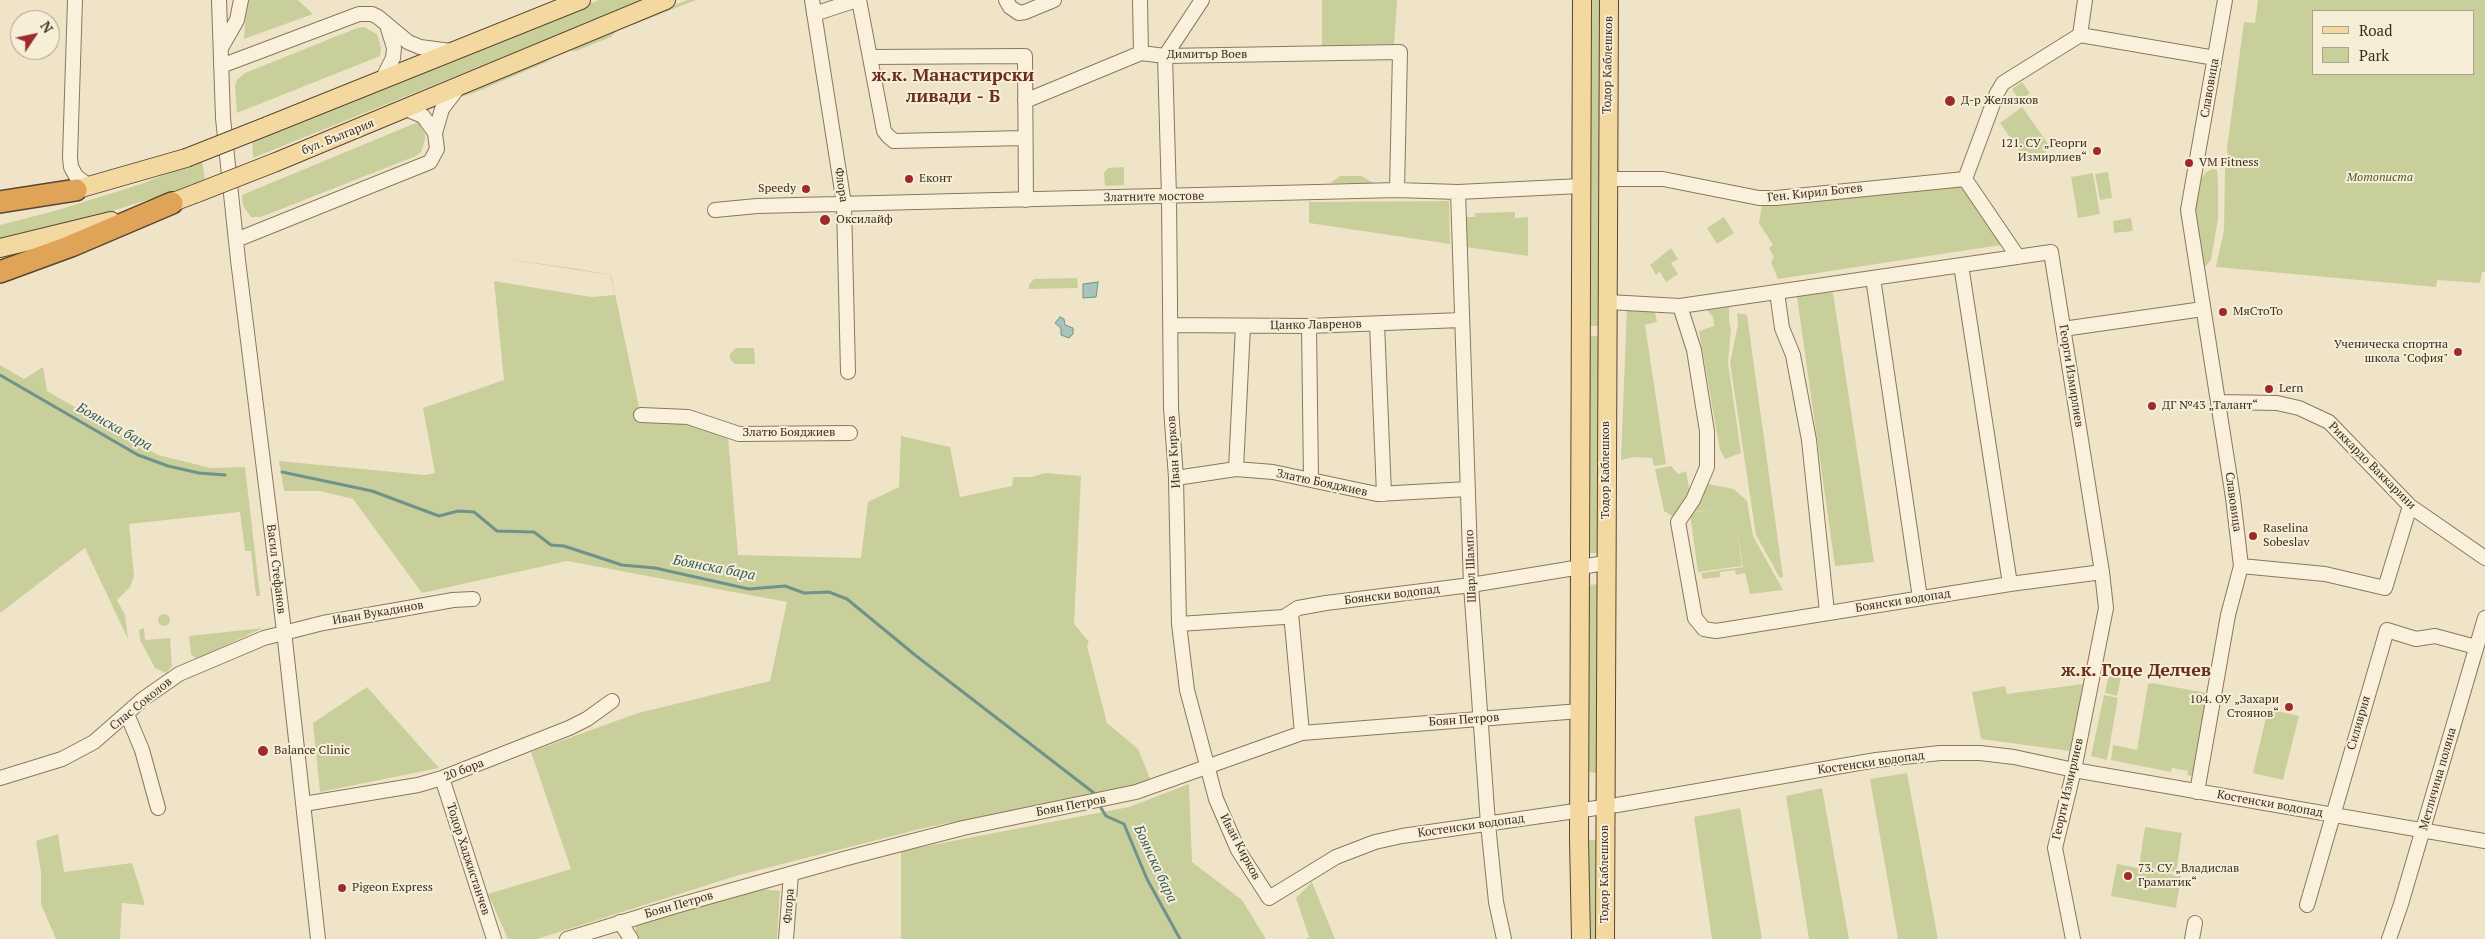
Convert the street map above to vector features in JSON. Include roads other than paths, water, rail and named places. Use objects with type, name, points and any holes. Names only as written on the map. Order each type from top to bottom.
[{"type":"highway","points":[[0,202],[82,188]]},
{"type":"highway","points":[[0,272],[71,246],[172,203]]},
{"type":"main road","points":[[0,211],[186,158],[581,0]]},
{"type":"main road","name":"бул. България","points":[[0,248],[95,225],[172,203],[458,88],[666,0]]},
{"type":"main road","name":"Тодор Каблешков","points":[[1581,939],[1582,0]]},
{"type":"main road","name":"Тодор Каблешков","points":[[1605,939],[1605,563],[1609,0]]},
{"type":"street","points":[[75,0],[70,157],[71,167],[82,188]]},
{"type":"street","name":"Васил Стефанов","points":[[219,0],[223,118],[304,804],[318,939]]},
{"type":"street","points":[[221,48],[237,20],[241,0]]},
{"type":"street","name":"Флора","points":[[812,0],[844,204],[848,372]]},
{"type":"street","points":[[814,14],[858,0],[871,57],[884,131],[894,141],[1025,138]]},
{"type":"street","points":[[1006,0],[1010,7],[1019,13],[1054,0]]},
{"type":"street","points":[[1140,0],[1141,53]]},
{"type":"street","points":[[1165,56],[1202,0]]},
{"type":"street","points":[[2080,35],[2085,0]]},
{"type":"street","name":"Славовица","points":[[2197,792],[2228,615],[2242,566],[2188,210],[2225,0]]},
{"type":"street","points":[[221,66],[359,14],[372,14],[408,42],[420,47],[451,51]]},
{"type":"street","points":[[382,78],[393,58],[394,48],[387,24]]},
{"type":"street","points":[[2018,257],[1965,179],[1997,93],[2003,83],[2080,35],[2215,58]]},
{"type":"street","name":"Димитър Воев","points":[[1025,101],[1141,53],[1165,56],[1400,52],[1397,190]]},
{"type":"street","points":[[871,57],[1025,56],[1026,200]]},
{"type":"street","name":"Иван Кирков","points":[[1165,56],[1170,197],[1171,408],[1176,478],[1179,624],[1187,690],[1206,768],[1218,806],[1238,850],[1269,898]]},
{"type":"street","points":[[236,240],[425,165],[433,158],[437,149],[435,133],[442,109],[458,88]]},
{"type":"street","points":[[406,109],[423,116],[435,133]]},
{"type":"street","name":"Ген. Кирил Ботев","points":[[1607,179],[1663,178],[1759,198],[1776,198],[1965,179]]},
{"type":"street","name":"Златните мостове","points":[[721,209],[844,204],[1397,190],[1458,192],[1581,186]]},
{"type":"street","name":"Шарл Шампо","points":[[1458,192],[1471,585],[1479,719],[1496,902],[1504,939]]},
{"type":"street","name":"Георги Измирлиев","points":[[1608,302],[1680,306],[2051,252],[2102,572],[2106,608],[2074,770],[2055,848],[2073,939]]},
{"type":"street","points":[[1961,265],[2010,584]]},
{"type":"street","points":[[1873,278],[1920,598]]},
{"type":"street","points":[[1777,292],[1782,328],[1793,355],[1809,440],[1827,612]]},
{"type":"street","name":"Боянски водопад","points":[[1680,306],[1694,350],[1707,431],[1707,467],[1692,500],[1678,522],[1695,618],[1704,629],[1716,632],[1827,612],[2102,572]]},
{"type":"street","points":[[2063,329],[2203,309]]},
{"type":"street","name":"Цанко Лавренов","points":[[1170,325],[1308,326],[1461,320]]},
{"type":"street","points":[[1377,324],[1384,494]]},
{"type":"street","points":[[1236,469],[1243,326]]},
{"type":"street","points":[[1308,326],[1311,479]]},
{"type":"street","name":"Риккардо Ваккарини","points":[[2218,402],[2277,403],[2299,408],[2329,422],[2410,506],[2485,558]]},
{"type":"street","name":"Златю Бояджиев","points":[[641,415],[688,417],[739,434],[850,433]]},
{"type":"street","name":"Златю Бояджиев","points":[[1176,478],[1236,469],[1274,472],[1384,494],[1468,489]]},
{"type":"street","points":[[2242,566],[2325,574],[2385,588],[2410,506]]},
{"type":"street","name":"Боянски водопад","points":[[1179,624],[1284,616],[1298,608],[1326,603],[1471,585],[1605,563]]},
{"type":"street","name":"Иван Вукадинов","points":[[284,632],[453,600],[473,599]]},
{"type":"street","points":[[1292,613],[1302,733]]},
{"type":"street","name":"Метличина поляна","points":[[2389,939],[2485,618]]},
{"type":"street","name":"Силиврия","points":[[2307,905],[2387,630],[2416,639],[2435,636],[2476,647]]},
{"type":"street","name":"Спас Соколов","points":[[0,778],[62,760],[94,742],[149,694],[179,674],[284,632]]},
{"type":"street","name":"20 бора","points":[[304,804],[418,785],[442,778],[569,728],[587,719],[612,701]]},
{"type":"street","name":"Боян Петров","points":[[567,939],[620,922],[791,874],[963,828],[1136,792],[1302,733],[1580,711]]},
{"type":"street","points":[[127,714],[142,750],[158,808]]},
{"type":"street","name":"Костенски водопад","points":[[1269,898],[1336,857],[1376,842],[1420,833],[1604,807],[1876,760],[1940,753],[1980,753],[2485,841]]},
{"type":"street","name":"Тодор Хаджистанчев","points":[[442,778],[494,939]]},
{"type":"street","name":"Флора","points":[[786,939],[791,874]]},
{"type":"street","points":[[620,922],[631,939]]},
{"type":"street","points":[[2192,939],[2195,923]]},
{"type":"water","points":[[1098,282],[1096,297],[1083,298],[1083,284]]},
{"type":"water","points":[[1060,317],[1064,319],[1065,325],[1073,328],[1073,334],[1069,338],[1061,335],[1061,328],[1055,323]]},
{"type":"waterway","name":"Боянска бара","points":[[0,375],[138,455],[168,466],[199,473],[225,475]]},
{"type":"waterway","name":"Боянска бара","points":[[282,472],[372,491],[439,516],[458,511],[474,512],[497,531],[534,532],[551,545],[564,546],[622,565],[655,568],[749,589],[785,586],[804,593],[829,592],[847,599],[915,655],[1094,793]]},
{"type":"waterway","name":"Боянска бара","points":[[1101,808],[1106,816],[1124,824],[1147,879],[1180,939]]},
{"type":"place","name":"Д-р Желязков","points":[[1950,101]]},
{"type":"place","name":"121. СУ „Георги Измирлиев“","points":[[2097,151]]},
{"type":"place","name":"VM Fitness","points":[[2189,163]]},
{"type":"place","name":"Еконт","points":[[909,179]]},
{"type":"place","name":"Speedy","points":[[806,189]]},
{"type":"place","name":"Оксилайф","points":[[825,220]]},
{"type":"place","name":"МяСтоТо","points":[[2223,312]]},
{"type":"place","name":"Ученическа спортна школа \"София\"","points":[[2458,352]]},
{"type":"place","name":"Lern","points":[[2269,389]]},
{"type":"place","name":"ДГ №43 „Талант“","points":[[2152,406]]},
{"type":"place","name":"Raselina Sobeslav","points":[[2253,536]]},
{"type":"place","name":"104. ОУ „Захари Стоянов“","points":[[2289,707]]},
{"type":"place","name":"Balance Clinic","points":[[263,751]]},
{"type":"place","name":"73. СУ „Владислав Граматик“","points":[[2128,876]]},
{"type":"place","name":"Pigeon Express","points":[[342,888]]},
{"type":"district","name":"ж.к. Манастирски ливади - Б","points":[[953,86]]},
{"type":"district","name":"ж.к. Гоце Делчев","points":[[2136,671]]},
{"type":"park label","name":"Мотописта","points":[[2380,178]]}]
